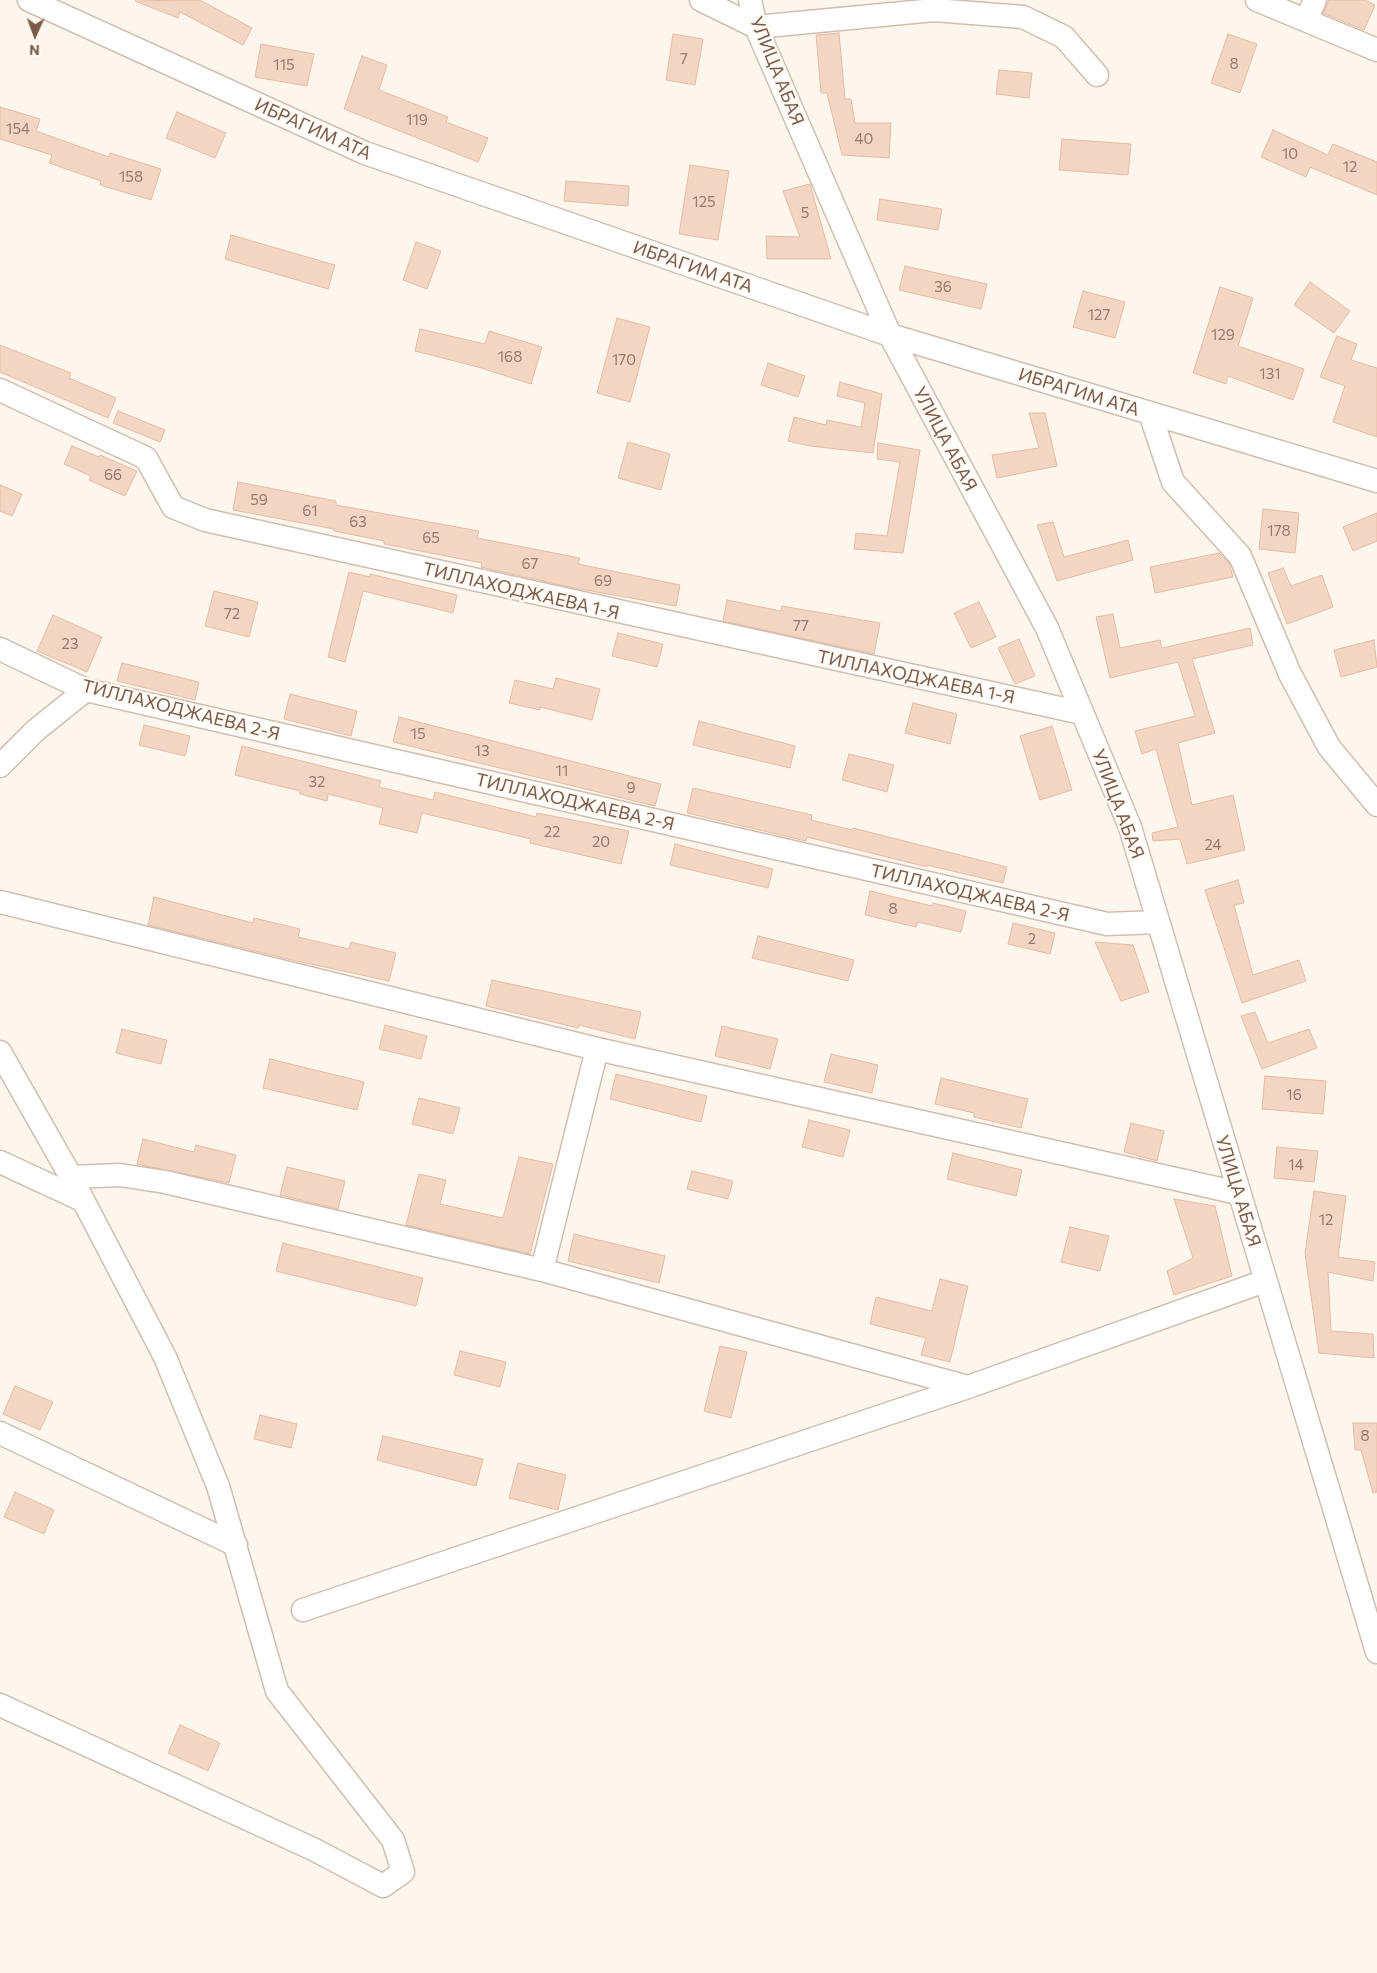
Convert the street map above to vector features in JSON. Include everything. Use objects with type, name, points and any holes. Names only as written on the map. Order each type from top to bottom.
[{"type":"street","name":"ИБРАГИМ АТА","points":[[29,0],[365,153],[890,335],[1377,481]]},
{"type":"street","points":[[701,0],[756,27],[934,10],[1023,17],[1064,38],[1096,76]]},
{"type":"street","name":"УЛИЦА АБАЯ","points":[[750,0],[756,27],[890,335],[1047,628],[1130,827],[1238,1193],[1377,1652]]},
{"type":"street","points":[[1257,0],[1377,50]]},
{"type":"street","points":[[1306,20],[1315,0]]},
{"type":"street","name":"ТИЛЛАХОДЖАЕВА 1-Я","points":[[0,390],[146,458],[173,506],[205,520],[1082,713]]},
{"type":"street","points":[[1150,413],[1173,482],[1240,556],[1290,674],[1329,747],[1377,805]]},
{"type":"street","name":"ТИЛЛАХОДЖАЕВА 2-Я","points":[[0,649],[86,690],[1107,924],[1158,922]]},
{"type":"street","points":[[0,766],[36,730],[86,690]]},
{"type":"street","points":[[0,902],[597,1048],[1238,1193]]},
{"type":"street","points":[[542,1270],[597,1048]]},
{"type":"street","points":[[0,1052],[71,1177],[164,1357],[218,1486],[277,1691],[392,1840],[403,1872],[383,1886],[315,1850],[1,1709]]},
{"type":"street","points":[[0,1162],[82,1200]]},
{"type":"street","points":[[71,1177],[120,1175],[165,1182],[542,1270],[968,1387]]},
{"type":"street","points":[[303,1610],[968,1387],[1265,1281]]},
{"type":"street","points":[[0,1433],[236,1545]]},
{"type":"building","points":[[200,0],[252,28],[243,45],[180,12],[178,18],[135,1]]},
{"type":"building","points":[[1329,0],[1365,0],[1375,5],[1364,30],[1323,13]]},
{"type":"building","points":[[839,33],[845,99],[851,99],[855,123],[891,123],[889,158],[842,155],[827,93],[821,93],[816,35]]},
{"type":"building","points":[[673,34],[703,39],[695,85],[666,80]]},
{"type":"building","points":[[1228,34],[1257,44],[1240,93],[1211,83]]},
{"type":"building","points":[[261,44],[314,54],[307,86],[255,77]]},
{"type":"building","points":[[362,56],[387,65],[379,90],[448,117],[446,122],[488,138],[478,162],[344,109]]},
{"type":"building","points":[[999,70],[1032,73],[1029,98],[996,94]]},
{"type":"building","points":[[0,107],[40,119],[36,131],[109,157],[110,153],[161,169],[151,200],[100,185],[101,181],[49,163],[52,155],[0,139]]},
{"type":"building","points":[[177,112],[226,133],[215,158],[166,138]]},
{"type":"building","points":[[1273,130],[1328,155],[1333,144],[1377,162],[1377,195],[1310,167],[1306,177],[1261,157]]},
{"type":"building","points":[[1062,139],[1131,144],[1128,175],[1059,170]]},
{"type":"building","points":[[690,165],[729,171],[718,240],[679,234]]},
{"type":"building","points":[[566,181],[629,186],[628,206],[564,201]]},
{"type":"building","points":[[810,184],[831,259],[767,259],[766,236],[800,237],[783,191]]},
{"type":"building","points":[[880,199],[942,209],[938,230],[877,220]]},
{"type":"building","points":[[231,235],[335,265],[328,289],[225,259]]},
{"type":"building","points":[[416,242],[441,251],[427,289],[403,280]]},
{"type":"building","points":[[905,266],[987,284],[981,309],[899,290]]},
{"type":"building","points":[[1310,282],[1350,311],[1334,333],[1294,305]]},
{"type":"building","points":[[1220,287],[1253,298],[1238,346],[1304,369],[1293,400],[1228,376],[1226,384],[1193,373]]},
{"type":"building","points":[[1083,291],[1125,302],[1115,338],[1073,327]]},
{"type":"building","points":[[617,318],[650,327],[630,402],[597,393]]},
{"type":"building","points":[[420,329],[485,344],[489,331],[542,347],[531,384],[478,367],[415,351]]},
{"type":"building","points":[[1337,336],[1357,344],[1351,360],[1377,368],[1377,437],[1333,422],[1345,386],[1320,377]]},
{"type":"building","points":[[0,345],[71,373],[69,378],[116,398],[108,418],[0,372]]},
{"type":"building","points":[[768,363],[805,376],[798,397],[761,385]]},
{"type":"building","points":[[840,382],[882,394],[873,453],[810,446],[788,441],[794,417],[826,425],[827,420],[861,427],[865,403],[837,396]]},
{"type":"building","points":[[118,411],[165,430],[160,442],[113,423]]},
{"type":"building","points":[[1029,413],[1045,413],[1057,466],[997,478],[992,455],[1039,448]]},
{"type":"building","points":[[628,442],[670,454],[661,490],[618,478]]},
{"type":"building","points":[[878,443],[920,450],[903,553],[854,549],[856,533],[887,536],[900,462],[877,459]]},
{"type":"building","points":[[72,446],[99,457],[100,455],[137,471],[125,496],[89,480],[91,476],[64,464]]},
{"type":"building","points":[[238,482],[336,501],[336,505],[479,531],[477,538],[580,558],[578,564],[680,585],[676,606],[574,588],[481,567],[482,563],[384,544],[384,541],[334,531],[334,529],[233,510]]},
{"type":"building","points":[[0,485],[22,494],[12,516],[0,511]]},
{"type":"building","points":[[1263,509],[1299,513],[1295,553],[1259,549]]},
{"type":"building","points":[[1377,513],[1377,541],[1353,551],[1343,527]]},
{"type":"building","points":[[1053,522],[1064,557],[1128,540],[1133,560],[1057,581],[1037,525]]},
{"type":"building","points":[[1219,553],[1229,563],[1233,577],[1155,593],[1150,567]]},
{"type":"building","points":[[1283,568],[1291,586],[1322,575],[1333,607],[1287,624],[1268,573]]},
{"type":"building","points":[[349,572],[370,577],[370,574],[457,595],[453,613],[363,591],[345,662],[328,657]]},
{"type":"building","points":[[214,591],[258,602],[249,637],[205,626]]},
{"type":"building","points":[[727,600],[781,611],[782,606],[880,623],[874,654],[723,621]]},
{"type":"building","points":[[979,602],[996,637],[971,648],[954,613]]},
{"type":"building","points":[[1113,614],[1120,648],[1160,640],[1162,648],[1250,628],[1253,645],[1192,659],[1215,733],[1178,743],[1192,805],[1233,795],[1245,850],[1187,864],[1180,839],[1153,841],[1152,833],[1178,827],[1156,749],[1142,754],[1135,731],[1195,716],[1178,662],[1110,678],[1096,617]]},
{"type":"building","points":[[53,615],[102,637],[87,672],[37,651]]},
{"type":"building","points":[[618,633],[663,644],[657,667],[612,656]]},
{"type":"building","points":[[1019,639],[1035,676],[1015,684],[998,648]]},
{"type":"building","points":[[1374,640],[1377,667],[1341,677],[1334,650]]},
{"type":"building","points":[[122,663],[199,682],[195,700],[117,681]]},
{"type":"building","points":[[556,678],[600,689],[592,720],[540,707],[540,710],[509,703],[515,680],[553,689]]},
{"type":"building","points":[[290,694],[357,711],[351,736],[284,719]]},
{"type":"building","points":[[913,703],[957,714],[950,744],[905,733]]},
{"type":"building","points":[[399,717],[661,784],[655,806],[393,742]]},
{"type":"building","points":[[699,721],[795,746],[790,768],[693,745]]},
{"type":"building","points":[[144,725],[190,736],[185,756],[139,745]]},
{"type":"building","points":[[1052,726],[1072,790],[1040,800],[1020,736]]},
{"type":"building","points":[[242,746],[381,781],[379,787],[433,800],[435,792],[536,817],[537,813],[629,831],[621,864],[530,843],[531,839],[422,813],[417,833],[379,824],[383,808],[328,794],[327,801],[300,794],[300,791],[235,775]]},
{"type":"building","points":[[849,754],[894,765],[887,792],[842,780]]},
{"type":"building","points":[[693,788],[812,815],[811,820],[852,830],[853,828],[1007,867],[1003,883],[927,865],[927,867],[807,837],[806,841],[687,813]]},
{"type":"building","points":[[675,844],[773,869],[768,888],[670,865]]},
{"type":"building","points":[[1238,880],[1244,903],[1234,905],[1253,975],[1299,960],[1306,981],[1242,1003],[1205,890]]},
{"type":"building","points":[[870,891],[932,906],[933,903],[966,911],[961,932],[918,922],[916,927],[865,915]]},
{"type":"building","points":[[154,897],[253,923],[254,918],[300,929],[298,937],[349,949],[351,942],[396,953],[389,981],[148,925]]},
{"type":"building","points":[[1013,923],[1055,933],[1050,954],[1008,944]]},
{"type":"building","points":[[758,936],[854,960],[848,981],[752,958]]},
{"type":"building","points":[[1095,942],[1133,945],[1149,992],[1121,1001]]},
{"type":"building","points":[[492,980],[641,1012],[635,1039],[579,1025],[578,1028],[486,1006]]},
{"type":"building","points":[[1255,1012],[1268,1043],[1309,1029],[1317,1048],[1262,1069],[1241,1016]]},
{"type":"building","points":[[385,1025],[427,1036],[421,1059],[379,1049]]},
{"type":"building","points":[[722,1026],[778,1039],[770,1069],[715,1056]]},
{"type":"building","points":[[122,1029],[167,1040],[161,1064],[116,1053]]},
{"type":"building","points":[[831,1054],[878,1065],[872,1093],[824,1082]]},
{"type":"building","points":[[270,1059],[364,1082],[357,1110],[263,1088]]},
{"type":"building","points":[[616,1074],[707,1096],[701,1122],[610,1099]]},
{"type":"building","points":[[1265,1076],[1326,1081],[1323,1114],[1262,1109]]},
{"type":"building","points":[[941,1078],[1028,1099],[1021,1128],[974,1117],[974,1113],[935,1104]]},
{"type":"building","points":[[419,1098],[460,1108],[453,1134],[412,1124]]},
{"type":"building","points":[[809,1120],[850,1130],[843,1157],[802,1147]]},
{"type":"building","points":[[1131,1123],[1164,1131],[1157,1161],[1124,1152]]},
{"type":"building","points":[[143,1139],[194,1152],[196,1145],[236,1155],[229,1183],[137,1164]]},
{"type":"building","points":[[1277,1147],[1318,1151],[1314,1182],[1274,1178]]},
{"type":"building","points":[[953,1153],[1022,1170],[1016,1196],[947,1179]]},
{"type":"building","points":[[519,1157],[553,1164],[530,1254],[406,1225],[419,1174],[446,1180],[440,1204],[503,1218]]},
{"type":"building","points":[[287,1167],[345,1181],[338,1209],[280,1195]]},
{"type":"building","points":[[692,1171],[733,1181],[728,1199],[687,1189]]},
{"type":"building","points":[[1314,1191],[1346,1196],[1338,1257],[1375,1262],[1373,1281],[1328,1272],[1331,1331],[1373,1334],[1374,1358],[1319,1353],[1305,1253]]},
{"type":"building","points":[[1174,1199],[1215,1206],[1232,1276],[1174,1295],[1167,1271],[1193,1258]]},
{"type":"building","points":[[1070,1227],[1109,1236],[1100,1271],[1061,1262]]},
{"type":"building","points":[[574,1234],[665,1256],[659,1283],[568,1261]]},
{"type":"building","points":[[283,1243],[423,1278],[416,1306],[276,1271]]},
{"type":"building","points":[[940,1279],[968,1286],[950,1362],[921,1355],[926,1338],[870,1324],[876,1297],[932,1311]]},
{"type":"building","points":[[720,1346],[747,1352],[731,1418],[704,1411]]},
{"type":"building","points":[[460,1351],[506,1362],[500,1387],[454,1375]]},
{"type":"building","points":[[15,1386],[53,1402],[40,1430],[3,1414]]},
{"type":"building","points":[[260,1415],[297,1424],[291,1448],[254,1439]]},
{"type":"building","points":[[1353,1423],[1377,1423],[1377,1492],[1373,1493],[1361,1450],[1355,1450]]},
{"type":"building","points":[[383,1436],[483,1459],[476,1486],[377,1460]]},
{"type":"building","points":[[518,1463],[566,1475],[558,1510],[509,1498]]},
{"type":"building","points":[[15,1492],[54,1510],[44,1534],[4,1517]]},
{"type":"building","points":[[180,1725],[220,1743],[208,1771],[168,1753]]}]
